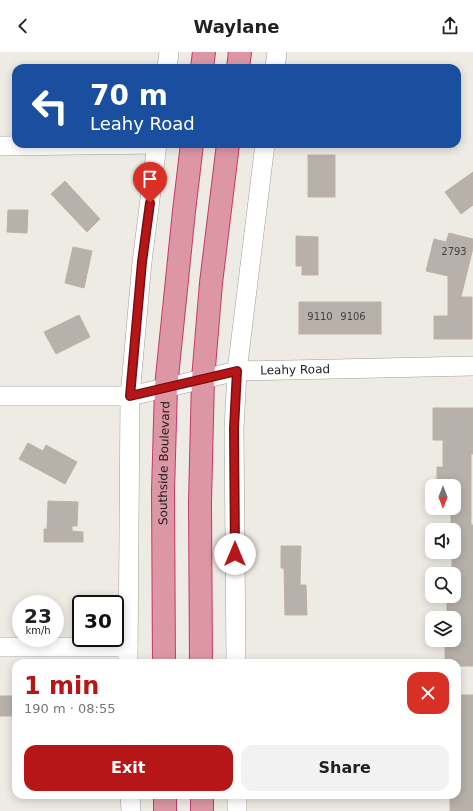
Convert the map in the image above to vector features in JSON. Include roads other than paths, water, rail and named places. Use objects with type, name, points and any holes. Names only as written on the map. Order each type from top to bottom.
[{"type":"highway","points":[[202,64],[204,52]]},
{"type":"highway","points":[[238,64],[240,52]]},
{"type":"highway","name":"Southside Boulevard","points":[[164,659],[163,491],[166,387],[192,148]]},
{"type":"highway","points":[[201,659],[200,502],[203,379],[228,148]]},
{"type":"highway","points":[[165,799],[165,811]]},
{"type":"highway","points":[[202,799],[202,811]]},
{"type":"street","points":[[168,64],[169,52]]},
{"type":"street","points":[[276,64],[277,52]]},
{"type":"street","points":[[0,146],[12,146]]},
{"type":"street","points":[[0,647],[128,655],[130,396],[142,262],[156,148]]},
{"type":"street","points":[[236,659],[234,428],[237,371],[265,148]]},
{"type":"street","name":"Leahy Road","points":[[0,396],[130,396],[237,371],[473,366]]},
{"type":"street","points":[[130,799],[131,811]]},
{"type":"street","points":[[237,799],[237,811]]}]
